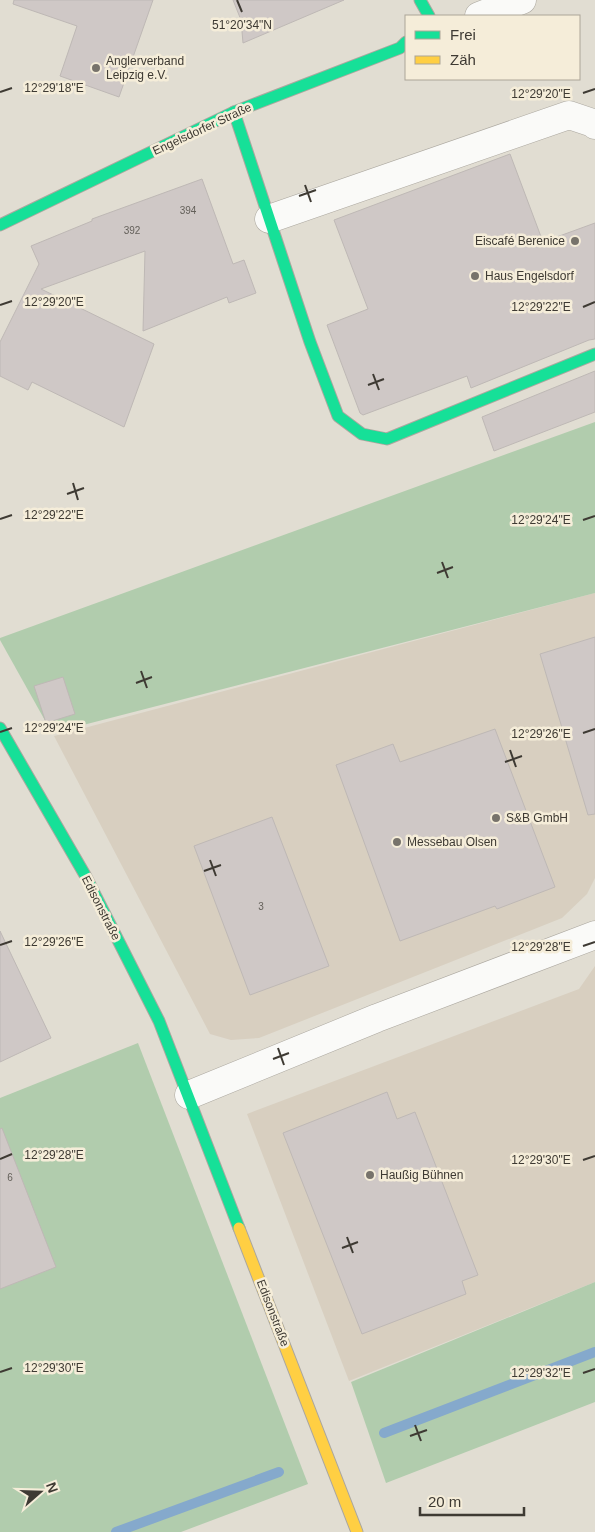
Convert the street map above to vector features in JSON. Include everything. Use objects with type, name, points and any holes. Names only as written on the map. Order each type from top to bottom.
[{"type":"street","points":[[420,0],[430,15]]},
{"type":"street","points":[[482,15],[522,0]]},
{"type":"street","points":[[432,15],[439,5]]},
{"type":"street","name":"Engelsdorfer Straße","points":[[0,225],[234,112],[400,48],[405,43]]},
{"type":"street","points":[[234,112],[310,342],[338,416],[362,434],[387,439],[595,354]]},
{"type":"street","points":[[269,219],[568,115],[595,125]]},
{"type":"street","name":"Edisonstraße","points":[[0,728],[85,875],[159,1021],[357,1532]]},
{"type":"street","points":[[189,1095],[377,1018],[595,935]]},
{"type":"shaded area","points":[[595,593],[595,878],[587,894],[562,918],[259,1038],[231,1040],[210,1034],[54,736]]},
{"type":"shaded area","points":[[595,966],[595,1282],[349,1381],[247,1114],[579,989]]},
{"type":"green space","points":[[595,422],[595,593],[52,733],[0,640],[0,638]]},
{"type":"green space","points":[[138,1043],[308,1484],[181,1532],[0,1532],[0,1098]]},
{"type":"green space","points":[[595,1282],[595,1402],[386,1483],[351,1382]]},
{"type":"building","points":[[14,0],[153,0],[119,97],[60,76],[77,26],[13,4]]},
{"type":"building","points":[[233,0],[344,0],[243,43],[241,20]]},
{"type":"building","name":"Haus Engelsdorf","points":[[510,154],[543,242],[595,223],[595,339],[471,388],[467,376],[363,415],[360,413],[327,325],[368,309],[334,220]]},
{"type":"building","points":[[202,179],[233,264],[244,260],[256,293],[229,303],[227,297],[143,331],[145,251],[41,289],[154,344],[124,427],[32,382],[28,390],[0,376],[0,342],[39,264],[31,246],[92,221],[92,219]]},
{"type":"building","points":[[595,371],[595,412],[494,451],[482,417]]},
{"type":"building","points":[[595,637],[595,814],[588,815],[540,654]]},
{"type":"building","points":[[63,677],[75,714],[46,723],[34,686]]},
{"type":"building","points":[[495,729],[555,887],[497,909],[495,906],[400,941],[336,765],[393,744],[400,762]]},
{"type":"building","points":[[272,817],[329,966],[250,995],[194,846]]},
{"type":"building","points":[[0,931],[51,1038],[0,1062]]},
{"type":"building","name":"Haußig Bühnen","points":[[387,1092],[397,1119],[415,1112],[478,1275],[462,1281],[466,1294],[362,1334],[283,1133]]},
{"type":"building","points":[[2,1128],[56,1267],[0,1289],[0,1129]]},
{"type":"waterway","points":[[384,1433],[595,1352]]},
{"type":"waterway","points":[[116,1532],[279,1472]]},
{"type":"traffic: fast","points":[[420,0],[428,15]]},
{"type":"traffic: fast","points":[[0,225],[234,112],[400,48],[405,43]]},
{"type":"traffic: fast","points":[[234,112],[310,342],[338,416],[362,434],[387,439],[595,354]]},
{"type":"traffic: fast","points":[[0,728],[85,875],[159,1021],[239,1228]]},
{"type":"traffic: slow","points":[[239,1228],[357,1532]]},
{"type":"place","name":"Anglerverband Leipzig e.V.","points":[[96,68]]},
{"type":"place","name":"Eiscafé Berenice","points":[[575,241]]},
{"type":"place","name":"Haus Engelsdorf","points":[[475,276]]},
{"type":"place","name":"S&B GmbH","points":[[496,818]]},
{"type":"place","name":"Messebau Olsen","points":[[397,842]]},
{"type":"place","name":"Haußig Bühnen","points":[[370,1175]]}]
